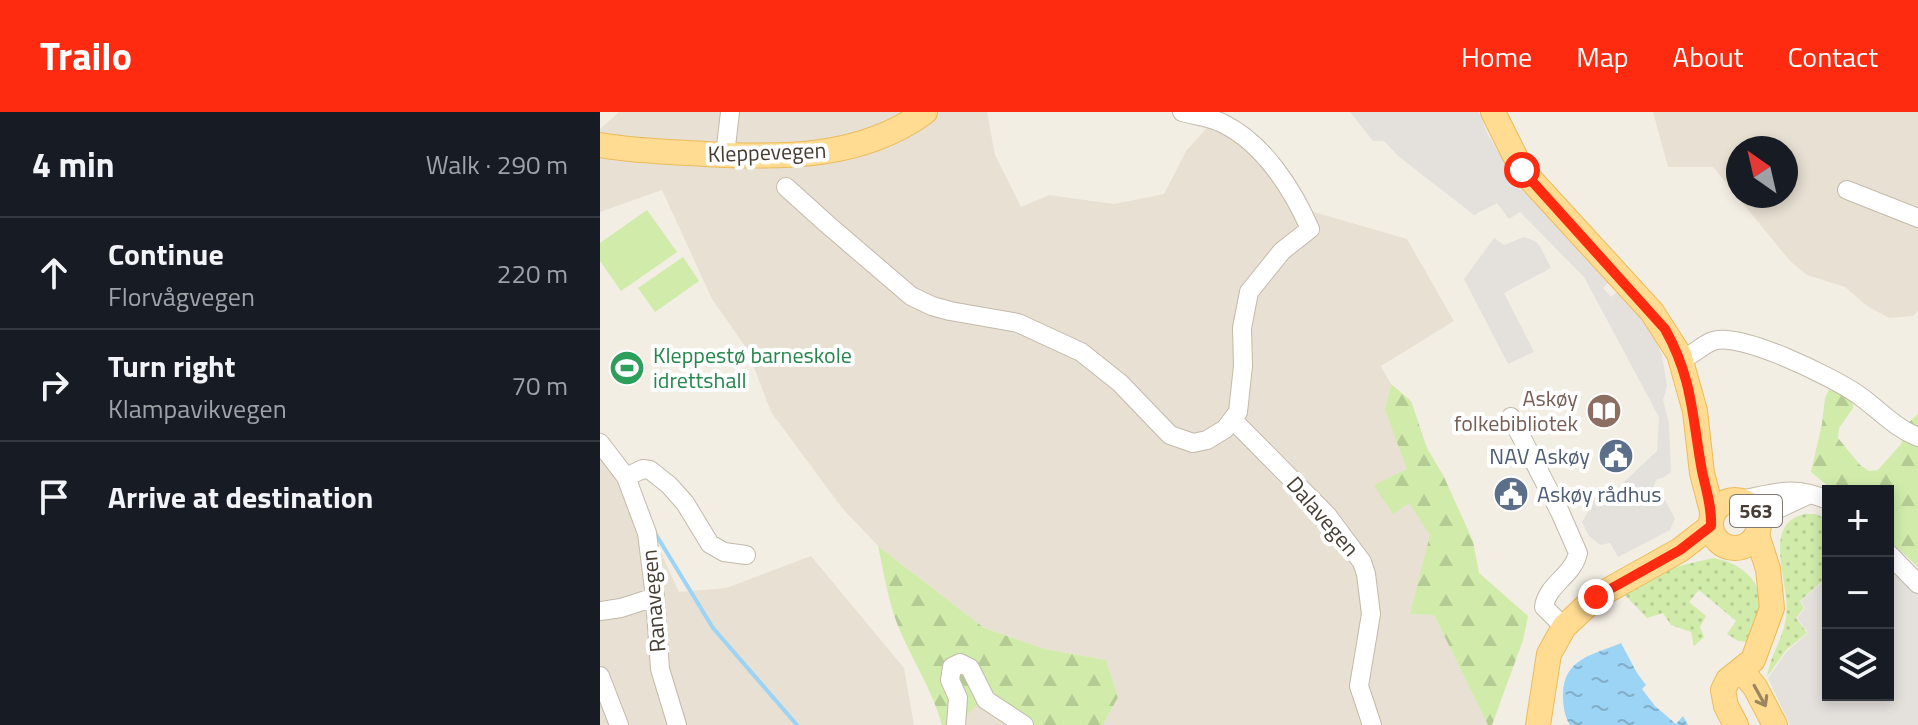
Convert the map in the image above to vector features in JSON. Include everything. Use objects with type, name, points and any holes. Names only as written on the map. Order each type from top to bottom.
[{"type":"main road","name":"Kleppevegen","points":[[600,145],[647,151],[783,156],[850,147],[886,135],[925,112]]},
{"type":"main road","name":"563","points":[[1493,112],[1522,170],[1665,329],[1681,360],[1695,411],[1702,473],[1718,542],[1747,557],[1760,577],[1768,600],[1767,619]]},
{"type":"main road","name":"563","points":[[1698,438],[1716,476],[1737,500],[1755,510],[1771,585],[1772,608],[1753,660],[1741,670]]},
{"type":"main road","name":"563","points":[[1538,725],[1549,654],[1564,627],[1596,597],[1680,550],[1712,520],[1721,504],[1737,500]]},
{"type":"main road","name":"563","points":[[1638,574],[1708,551],[1748,544],[1758,530]]},
{"type":"main road","points":[[1736,725],[1726,706],[1723,690],[1728,680],[1741,670],[1755,687],[1775,725]]},
{"type":"street","points":[[725,155],[730,112]]},
{"type":"street","points":[[786,187],[911,296],[950,311],[1018,323],[1081,352],[1120,383],[1176,439],[1193,443],[1207,440],[1233,420],[1241,395],[1242,328],[1249,292],[1282,251],[1310,229],[1301,207],[1276,170],[1244,137],[1221,122],[1182,112]]},
{"type":"street","points":[[1847,190],[1918,218]]},
{"type":"street","points":[[1681,360],[1714,341],[1745,343],[1824,375],[1858,395],[1899,429],[1918,437]]},
{"type":"street","points":[[1511,417],[1578,553],[1571,570],[1545,599],[1544,607],[1564,627]]},
{"type":"street","name":"Dalavegen","points":[[1233,420],[1320,507],[1362,562],[1371,614],[1358,677],[1372,725]]},
{"type":"street","name":"Ranavegen","points":[[600,443],[626,477],[647,533],[660,669],[677,725]]},
{"type":"street","points":[[626,477],[643,469],[659,475],[685,503],[710,544],[724,552],[746,555]]},
{"type":"street","points":[[1737,500],[1786,490],[1822,498]]},
{"type":"street","points":[[1758,530],[1778,509],[1810,494]]},
{"type":"street","points":[[1892,557],[1918,584]]},
{"type":"street","points":[[600,611],[655,597]]},
{"type":"street","points":[[956,725],[958,698],[950,675],[952,667],[960,663],[970,668],[986,700],[1024,725]]},
{"type":"street","points":[[600,676],[619,725]]},
{"type":"shaded area","points":[[619,112],[987,112],[995,155],[1021,207],[1049,195],[1114,204],[1164,194],[1186,151],[1214,120],[1233,126],[1290,205],[1407,239],[1454,321],[1381,366],[1391,384],[1385,410],[1408,469],[1375,486],[1409,503],[1431,535],[1410,614],[1434,615],[1488,725],[1103,725],[1118,697],[1106,660],[1045,649],[984,628],[878,546],[842,508],[771,412],[747,349],[712,299],[662,190],[600,212],[600,129]]},
{"type":"shaded area","points":[[1350,112],[1479,112],[1488,135],[1521,187],[1609,282],[1603,288],[1611,297],[1618,291],[1652,331],[1662,355],[1667,386],[1663,400],[1669,423],[1671,472],[1657,479],[1652,490],[1664,498],[1675,519],[1670,530],[1618,557],[1610,543],[1600,545],[1589,536],[1582,522],[1591,507],[1587,497],[1606,487],[1611,494],[1657,451],[1659,417],[1584,277],[1520,212],[1509,219],[1497,203],[1474,215],[1398,156],[1384,141],[1373,141]]},
{"type":"shaded area","points":[[1653,112],[1918,112],[1918,311],[1913,316],[1889,318],[1867,306],[1845,287],[1807,275],[1790,261],[1747,208],[1798,208],[1798,136],[1726,136],[1726,183],[1713,167],[1668,167]]},
{"type":"shaded area","points":[[1524,237],[1540,246],[1551,268],[1504,293],[1534,352],[1508,364],[1464,279],[1494,238],[1504,245]]},
{"type":"shaded area","points":[[600,440],[623,469],[679,592],[726,588],[811,556],[904,668],[914,725],[600,725]]},
{"type":"shaded area","points":[[1894,570],[1918,595],[1918,725],[1790,725],[1768,678],[1787,651],[1808,633],[1797,618],[1805,608],[1801,601],[1822,582],[1822,701],[1894,701]]},
{"type":"shaded area","points":[[992,689],[1019,725],[957,725]]},
{"type":"green space","points":[[647,210],[677,252],[621,291],[600,261],[600,243]]},
{"type":"green space","points":[[683,257],[699,281],[655,312],[638,288]]},
{"type":"green space","points":[[1391,384],[1411,401],[1427,448],[1473,541],[1479,573],[1528,616],[1523,640],[1492,725],[1488,725],[1434,615],[1410,614],[1430,535],[1409,503],[1393,514],[1374,485],[1407,469],[1385,410]]},
{"type":"green space","points":[[1829,390],[1840,391],[1852,398],[1853,408],[1839,428],[1838,438],[1860,465],[1869,471],[1878,470],[1901,444],[1907,424],[1918,414],[1918,567],[1894,545],[1894,485],[1827,485],[1811,472]]},
{"type":"green space","points":[[1805,514],[1822,517],[1822,581],[1800,601],[1804,608],[1796,618],[1807,633],[1786,650],[1767,677],[1786,618],[1780,543],[1783,530],[1791,520]]},
{"type":"green space","points":[[878,546],[984,628],[1045,649],[1106,660],[1118,697],[1103,725],[1019,725],[992,690],[957,725],[942,725],[895,616]]},
{"type":"green space","points":[[1713,558],[1741,569],[1758,591],[1759,615],[1748,642],[1738,641],[1727,634],[1736,621],[1699,590],[1689,602],[1706,616],[1700,627],[1704,637],[1694,646],[1691,632],[1671,625],[1663,613],[1647,618],[1624,594],[1623,590],[1679,566]]},
{"type":"water","points":[[1621,643],[1646,685],[1642,689],[1655,706],[1676,724],[1683,716],[1688,725],[1570,725],[1563,698],[1569,673],[1582,660]]},
{"type":"waterway","points":[[655,533],[713,628],[797,725]]},
{"type":"place","name":"Kleppestø barneskole idrettshall","points":[[627,368]]},
{"type":"place","name":"Askøy folkebibliotek","points":[[1604,411]]},
{"type":"place","name":"NAV Askøy","points":[[1616,456]]},
{"type":"place","name":"Askøy rådhus","points":[[1511,494]]},
{"type":"route","points":[[1522,170],[1665,329],[1679,354],[1695,411],[1702,473],[1713,515],[1711,526],[1680,550],[1596,597]]}]
